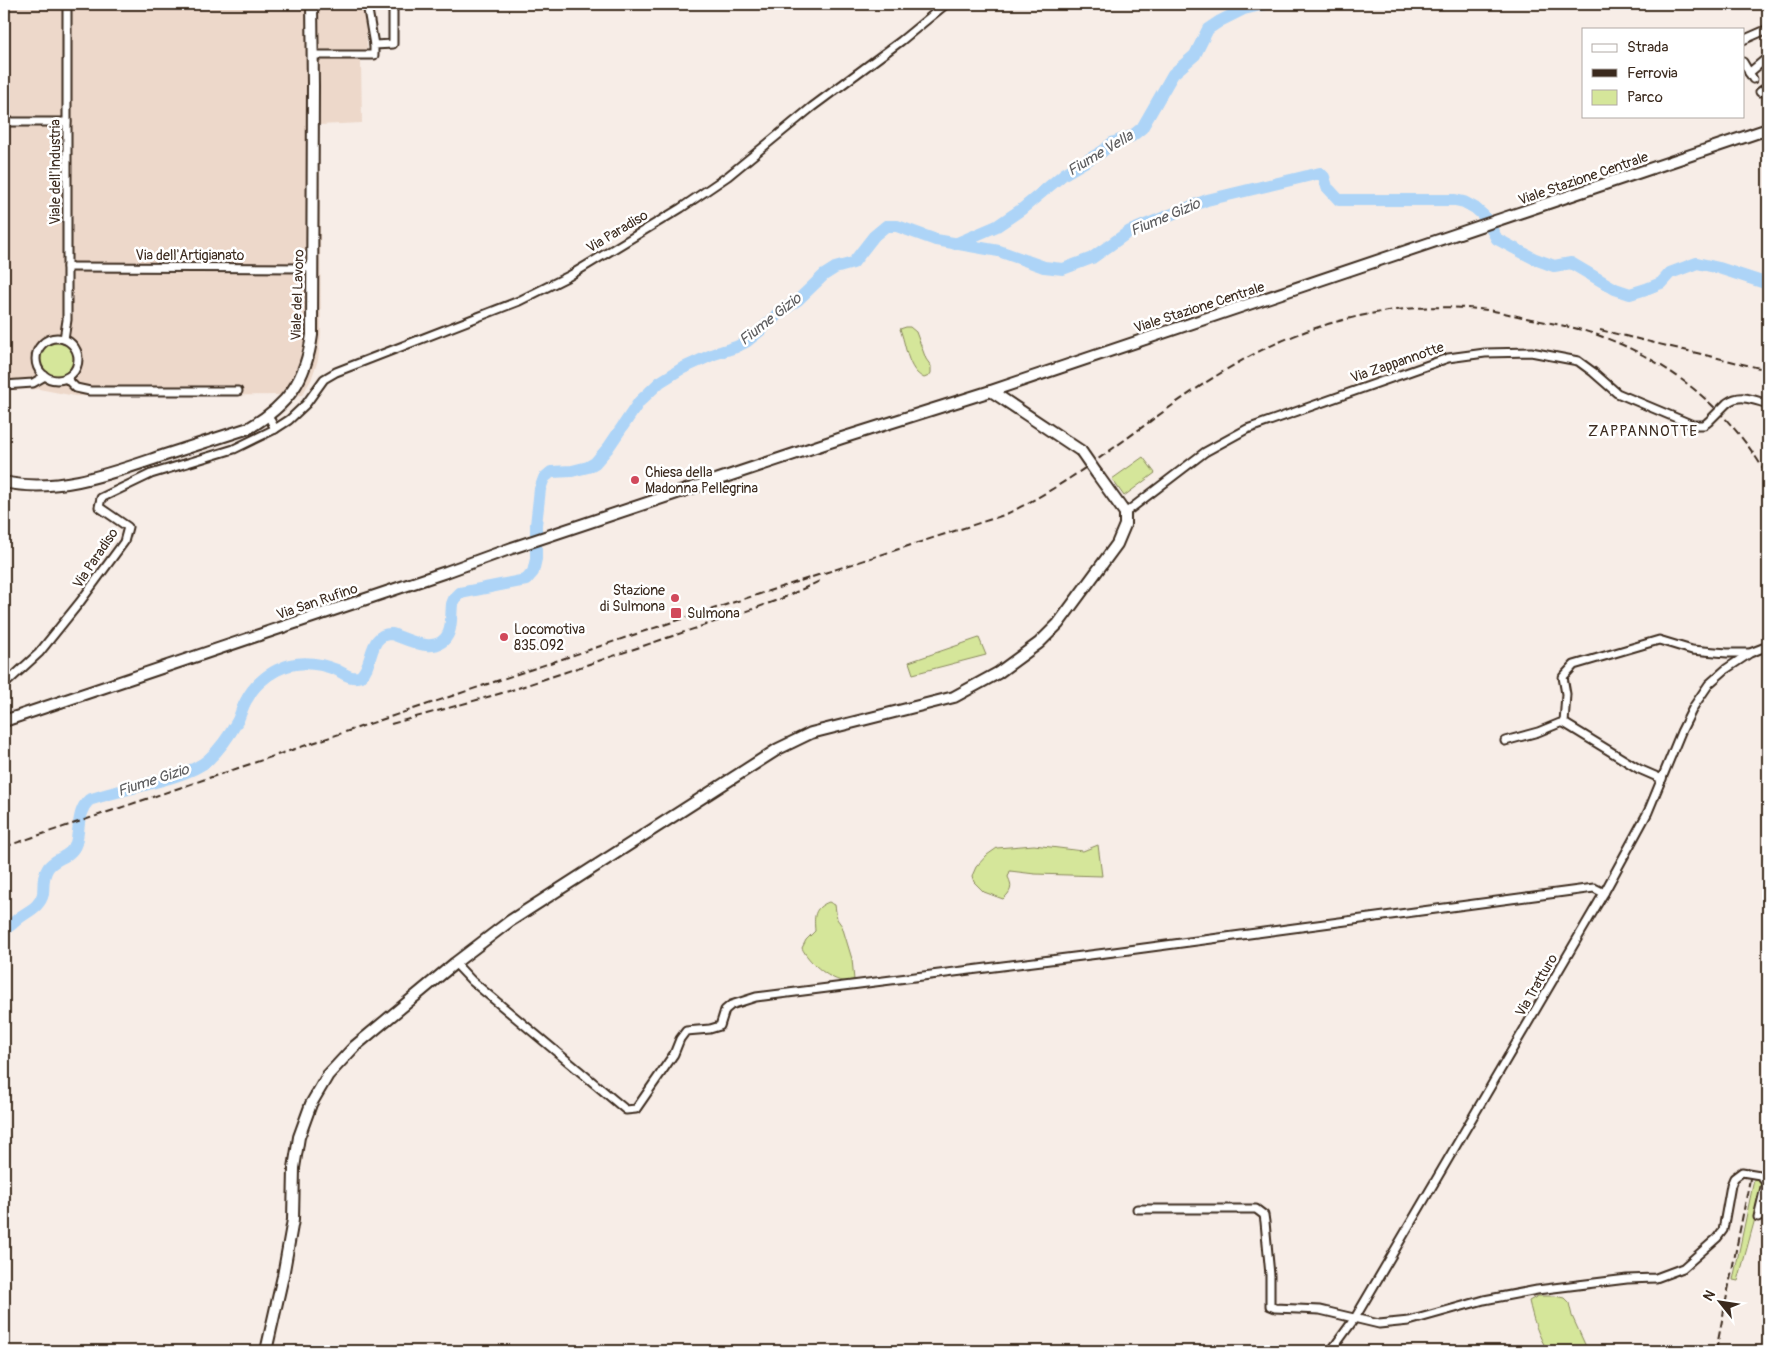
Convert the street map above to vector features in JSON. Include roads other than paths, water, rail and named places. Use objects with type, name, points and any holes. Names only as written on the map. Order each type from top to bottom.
[{"type":"main road","name":"Viale del Lavoro","points":[[4,482],[39,486],[78,481],[109,474],[249,428],[269,416],[295,388],[304,369],[312,335],[312,4]]},
{"type":"main road","name":"Viale Stazione Centrale","points":[[638,507],[1480,228],[1768,129]]},
{"type":"main road","points":[[266,1351],[283,1276],[293,1220],[294,1168],[299,1137],[311,1104],[328,1075],[355,1046],[455,963],[510,921],[778,749],[811,733],[954,697],[998,673],[1039,643],[1058,624],[1117,544],[1125,525],[1125,513],[1081,451],[991,391]]},
{"type":"main road","name":"Via San Rufino","points":[[4,721],[638,507]]},
{"type":"street","name":"Viale dell'Industria","points":[[64,339],[67,320],[67,4]]},
{"type":"street","points":[[313,55],[374,55],[367,4]]},
{"type":"street","points":[[374,45],[393,44],[393,4]]},
{"type":"street","name":"Via Paradiso","points":[[4,685],[39,653],[80,602],[124,542],[128,527],[100,507],[99,502],[101,498],[151,474],[234,449],[274,429],[289,420],[306,404],[324,379],[336,372],[519,301],[569,276],[682,208],[728,176],[812,107],[901,41],[946,4]]},
{"type":"street","points":[[1744,40],[1768,29]]},
{"type":"street","points":[[1744,64],[1751,76],[1768,57]]},
{"type":"street","points":[[1760,92],[1768,86]]},
{"type":"street","points":[[4,122],[67,122]]},
{"type":"street","name":"Via dell'Artigianato","points":[[67,267],[312,268]]},
{"type":"street","points":[[49,339],[64,339],[75,348],[78,358],[76,367],[66,378],[58,380],[45,376],[37,364],[36,354],[38,350],[49,339]]},
{"type":"street","name":"Via Zappannotte","points":[[1125,513],[1205,452],[1247,429],[1448,358],[1485,352],[1531,352],[1578,361],[1616,393],[1693,425],[1704,425],[1734,398],[1745,397],[1768,404]]},
{"type":"street","points":[[4,386],[33,383],[45,376]]},
{"type":"street","points":[[66,378],[76,388],[90,392],[238,391]]},
{"type":"street","points":[[269,416],[274,429]]},
{"type":"street","points":[[1564,723],[1566,694],[1563,677],[1574,665],[1659,640],[1692,650],[1750,653]]},
{"type":"street","name":"Via Tratturo","points":[[1331,1351],[1354,1318],[1604,894],[1648,812],[1681,732],[1694,706],[1708,684],[1726,669],[1750,653],[1768,646]]},
{"type":"street","points":[[1726,669],[1727,653]]},
{"type":"street","points":[[1505,741],[1564,723],[1639,769],[1662,779]]},
{"type":"street","points":[[455,963],[472,981],[626,1110],[636,1110],[674,1054],[680,1039],[686,1031],[710,1029],[720,1026],[725,1010],[730,1005],[756,997],[1124,951],[1594,888],[1604,894]]},
{"type":"street","points":[[1137,1210],[1256,1209],[1264,1215],[1270,1275],[1270,1306],[1275,1308],[1320,1310],[1380,1324],[1409,1321],[1484,1300],[1537,1290],[1627,1279],[1656,1278],[1683,1268],[1717,1238],[1723,1230],[1731,1185],[1734,1178],[1742,1172],[1760,1175],[1766,1183],[1758,1217],[1768,1211]]},
{"type":"waterway","name":"Fiume Vella","points":[[955,244],[997,226],[1022,209],[1064,174],[1103,151],[1112,143],[1132,136],[1142,128],[1173,74],[1195,55],[1208,29],[1244,9],[1265,4]]},
{"type":"waterway","name":"Fiume Gizio","points":[[4,929],[39,902],[43,894],[46,871],[51,864],[67,855],[74,848],[82,809],[89,800],[169,778],[198,767],[208,760],[220,746],[238,720],[253,690],[268,675],[284,667],[307,663],[329,667],[351,677],[361,676],[365,671],[375,644],[384,635],[392,634],[423,645],[438,644],[444,640],[449,632],[452,604],[460,593],[526,580],[533,572],[536,559],[536,525],[540,489],[544,478],[551,472],[572,471],[595,463],[608,448],[639,402],[660,382],[681,369],[746,342],[778,314],[799,299],[824,275],[835,268],[853,263],[874,236],[886,226],[897,226],[936,240],[999,251],[1044,267],[1063,269],[1092,258],[1130,231],[1207,200],[1320,173],[1324,177],[1327,187],[1339,200],[1455,200],[1464,202],[1484,216],[1497,239],[1535,259],[1554,266],[1571,263],[1615,289],[1630,294],[1661,283],[1670,273],[1697,263],[1768,284]]},
{"type":"railway","points":[[4,847],[648,630],[1004,515],[1037,498],[1069,478],[1223,371],[1283,340],[1339,321],[1368,314],[1428,307],[1487,310],[1567,326],[1603,337],[1653,361],[1698,393],[1737,432],[1768,477]]},
{"type":"railway","points":[[1600,330],[1768,370]]},
{"type":"railway","points":[[391,724],[509,691],[753,609],[822,580]]},
{"type":"railway","points":[[1716,1351],[1750,1179]]},
{"type":"place","name":"Chiesa della Madonna Pellegrina","points":[[635,480]]},
{"type":"place","name":"Stazione di Sulmona","points":[[675,598]]},
{"type":"place","name":"Sulmona","points":[[676,613]]},
{"type":"place","name":"Locomotiva 835.092","points":[[504,637]]},
{"type":"district","name":"ZAPPANNOTTE","points":[[1643,431]]}]
